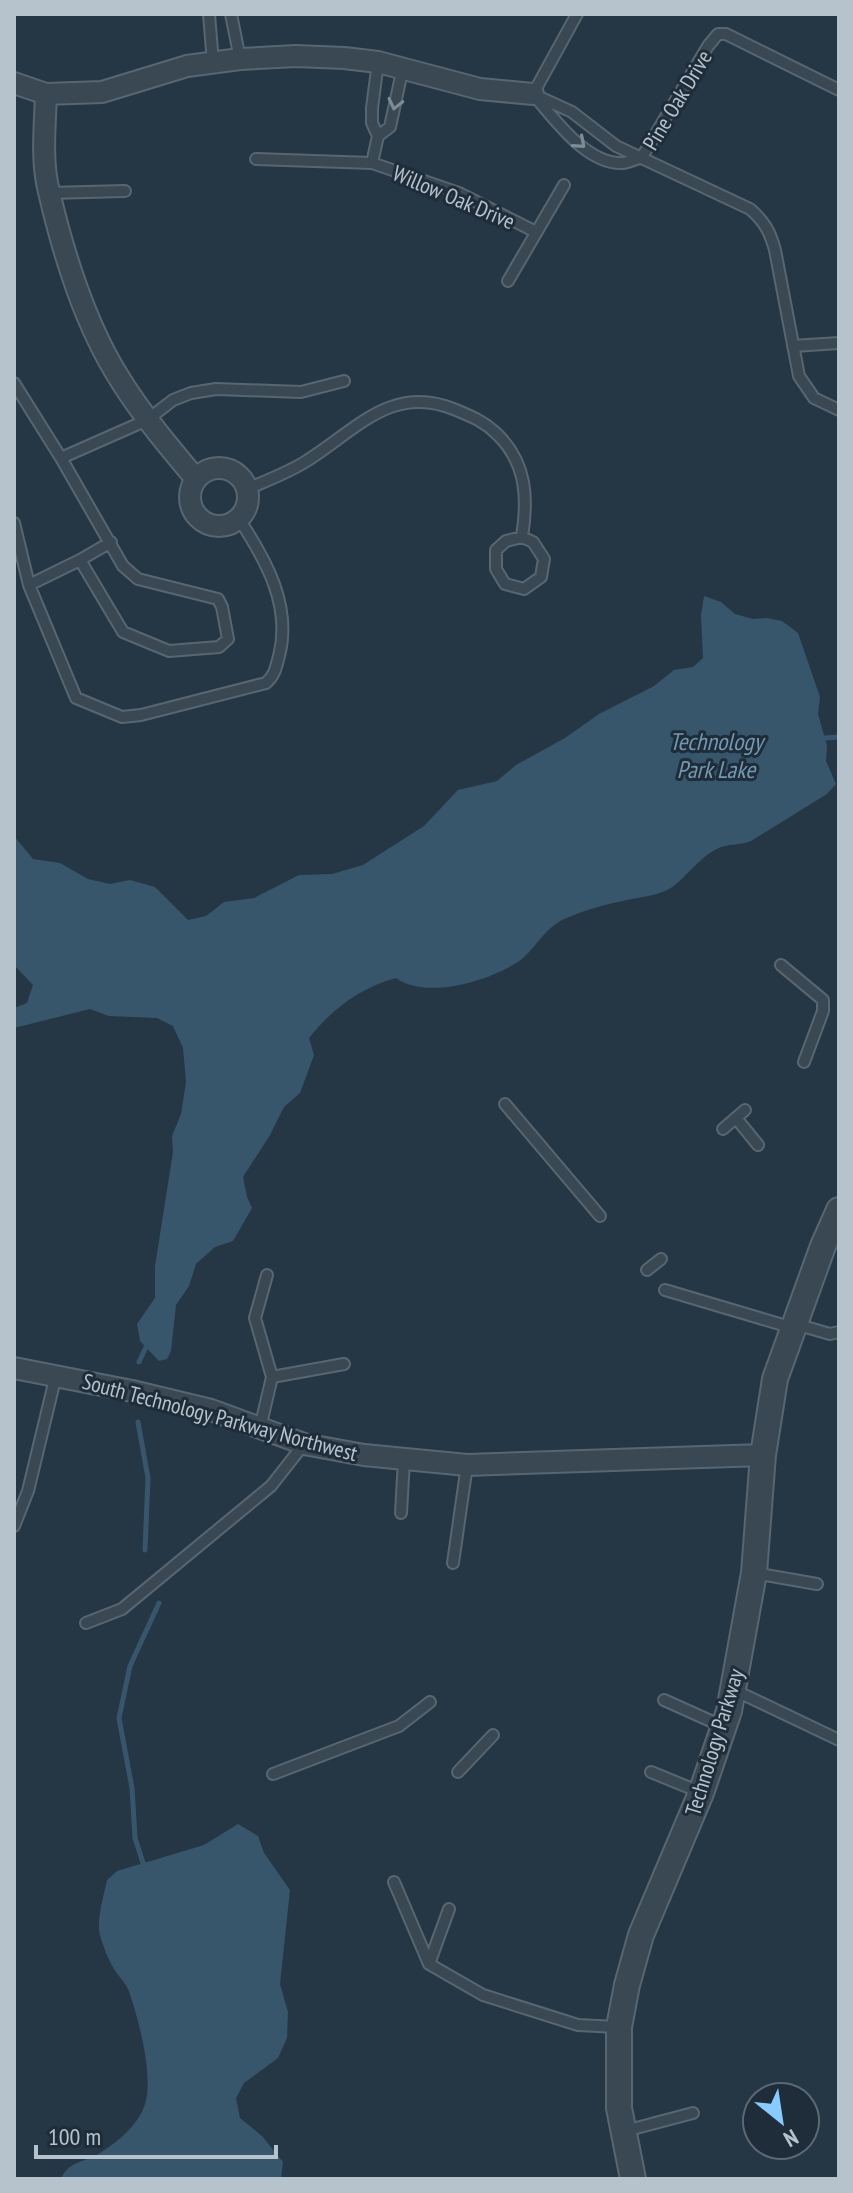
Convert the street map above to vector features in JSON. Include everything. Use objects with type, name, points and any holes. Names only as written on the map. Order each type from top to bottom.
[{"type":"street","points":[[14,83],[46,94],[102,92],[187,66],[240,59],[308,57],[378,62],[480,89],[533,94]]},
{"type":"street","points":[[46,94],[44,139],[49,193],[76,286],[97,337],[120,380],[147,420],[196,479]]},
{"type":"street","points":[[218,468],[231,470],[241,478],[247,489],[249,500],[239,519],[226,526],[211,526],[198,519],[191,507],[190,492],[196,479],[206,471],[218,468]]},
{"type":"street","name":"Technology Parkway","points":[[633,2179],[622,2132],[618,2061],[619,2027],[627,1985],[641,1935],[701,1793],[724,1727],[734,1690],[754,1573],[763,1455],[775,1379],[839,1210]]},
{"type":"street","name":"South Technology Parkway Northwest","points":[[14,1368],[211,1410],[304,1444],[404,1460],[467,1465],[763,1455]]},
{"type":"lane","points":[[209,14],[213,63]]},
{"type":"lane","points":[[231,14],[240,59]]},
{"type":"lane","points":[[533,94],[577,14]]},
{"type":"lane","name":"Pine Oak Drive","points":[[642,157],[718,34],[726,34],[839,90]]},
{"type":"lane","name":"Willow Oak Drive","points":[[372,163],[378,136],[372,123],[372,108],[378,62]]},
{"type":"lane","name":"Willow Oak Drive","points":[[378,136],[390,127],[403,67]]},
{"type":"lane","points":[[533,94],[556,121],[595,156],[624,163],[642,157]]},
{"type":"lane","points":[[533,94],[572,112],[603,138],[750,209],[763,221],[770,231],[775,250],[799,376],[814,398],[839,410]]},
{"type":"lane","name":"Willow Oak Drive","points":[[256,159],[372,163],[459,193],[536,232]]},
{"type":"lane","name":"Willow Oak Drive","points":[[508,281],[564,185]]},
{"type":"lane","points":[[49,193],[125,191]]},
{"type":"lane","points":[[793,346],[839,343]]},
{"type":"lane","points":[[61,458],[147,420],[173,400],[191,393],[216,389],[301,392],[344,381]]},
{"type":"lane","points":[[14,383],[123,566],[138,579],[218,599],[228,639],[219,647],[169,651],[123,632],[80,560]]},
{"type":"lane","points":[[247,489],[307,460],[379,411],[411,400],[446,406],[485,422],[508,445],[526,486],[522,537]]},
{"type":"lane","points":[[14,523],[29,585],[76,698],[122,717],[141,715],[266,683],[274,677],[284,637],[278,592],[260,552],[239,519]]},
{"type":"lane","points":[[522,537],[533,542],[544,559],[541,577],[524,589],[505,584],[496,569],[496,550],[506,541],[522,537]]},
{"type":"lane","points":[[29,585],[111,542]]},
{"type":"lane","points":[[781,965],[823,1000],[823,1011],[804,1062]]},
{"type":"lane","points":[[505,1104],[600,1216]]},
{"type":"lane","points":[[723,1129],[745,1110]]},
{"type":"lane","points":[[736,1118],[758,1145]]},
{"type":"lane","points":[[647,1270],[661,1259]]},
{"type":"lane","points":[[260,1428],[272,1377],[255,1318],[267,1275]]},
{"type":"lane","points":[[665,1290],[794,1326],[830,1334],[839,1332]]},
{"type":"lane","points":[[272,1377],[344,1364]]},
{"type":"lane","points":[[14,1526],[28,1491],[56,1375]]},
{"type":"lane","points":[[86,1623],[122,1609],[271,1486],[304,1444]]},
{"type":"lane","points":[[401,1513],[404,1460]]},
{"type":"lane","points":[[453,1563],[467,1465]]},
{"type":"lane","points":[[754,1573],[817,1584]]},
{"type":"lane","points":[[734,1690],[839,1740]]},
{"type":"lane","points":[[664,1700],[724,1727]]},
{"type":"lane","points":[[273,1774],[399,1726],[430,1702]]},
{"type":"lane","points":[[458,1772],[493,1735]]},
{"type":"lane","points":[[651,1772],[701,1793]]},
{"type":"lane","points":[[394,1882],[429,1964],[483,1995],[578,2025],[619,2027]]},
{"type":"lane","points":[[429,1964],[449,1909]]},
{"type":"lane","points":[[622,2132],[693,2113]]},
{"type":"water","name":"Technology Park Lake","points":[[704,596],[721,602],[735,614],[782,621],[798,633],[820,697],[818,714],[827,746],[826,761],[836,784],[827,794],[751,841],[713,851],[664,891],[602,906],[562,920],[518,962],[490,976],[440,988],[409,984],[396,978],[370,988],[337,1009],[309,1038],[314,1055],[300,1093],[284,1107],[243,1177],[252,1208],[233,1241],[215,1247],[196,1264],[189,1286],[176,1305],[171,1351],[167,1359],[159,1361],[140,1341],[137,1324],[155,1298],[155,1266],[173,1152],[172,1136],[181,1114],[186,1082],[183,1048],[173,1026],[157,1018],[109,1016],[90,1009],[14,1028],[14,1008],[27,1003],[33,985],[14,965],[14,836],[33,859],[60,863],[88,879],[110,884],[130,880],[155,887],[188,920],[206,916],[224,902],[254,898],[299,875],[332,874],[363,865],[424,826],[458,790],[497,781],[516,765],[565,738],[599,714],[654,686],[674,670],[693,667],[703,658],[701,615]]},
{"type":"water","points":[[238,1824],[258,1836],[264,1853],[290,1890],[280,1984],[288,2012],[287,2038],[278,2058],[244,2083],[236,2098],[240,2118],[262,2136],[283,2162],[281,2179],[61,2179],[73,2165],[100,2153],[127,2132],[142,2111],[147,2092],[144,2046],[132,2001],[100,1935],[100,1915],[107,1880],[117,1871],[204,1845]]},
{"type":"waterway","points":[[825,738],[839,737]]},
{"type":"waterway","points":[[139,1362],[146,1347]]},
{"type":"waterway","points":[[138,1422],[148,1478],[145,1550]]},
{"type":"waterway","points":[[143,1863],[135,1838],[132,1788],[119,1718],[130,1666],[159,1603]]}]
